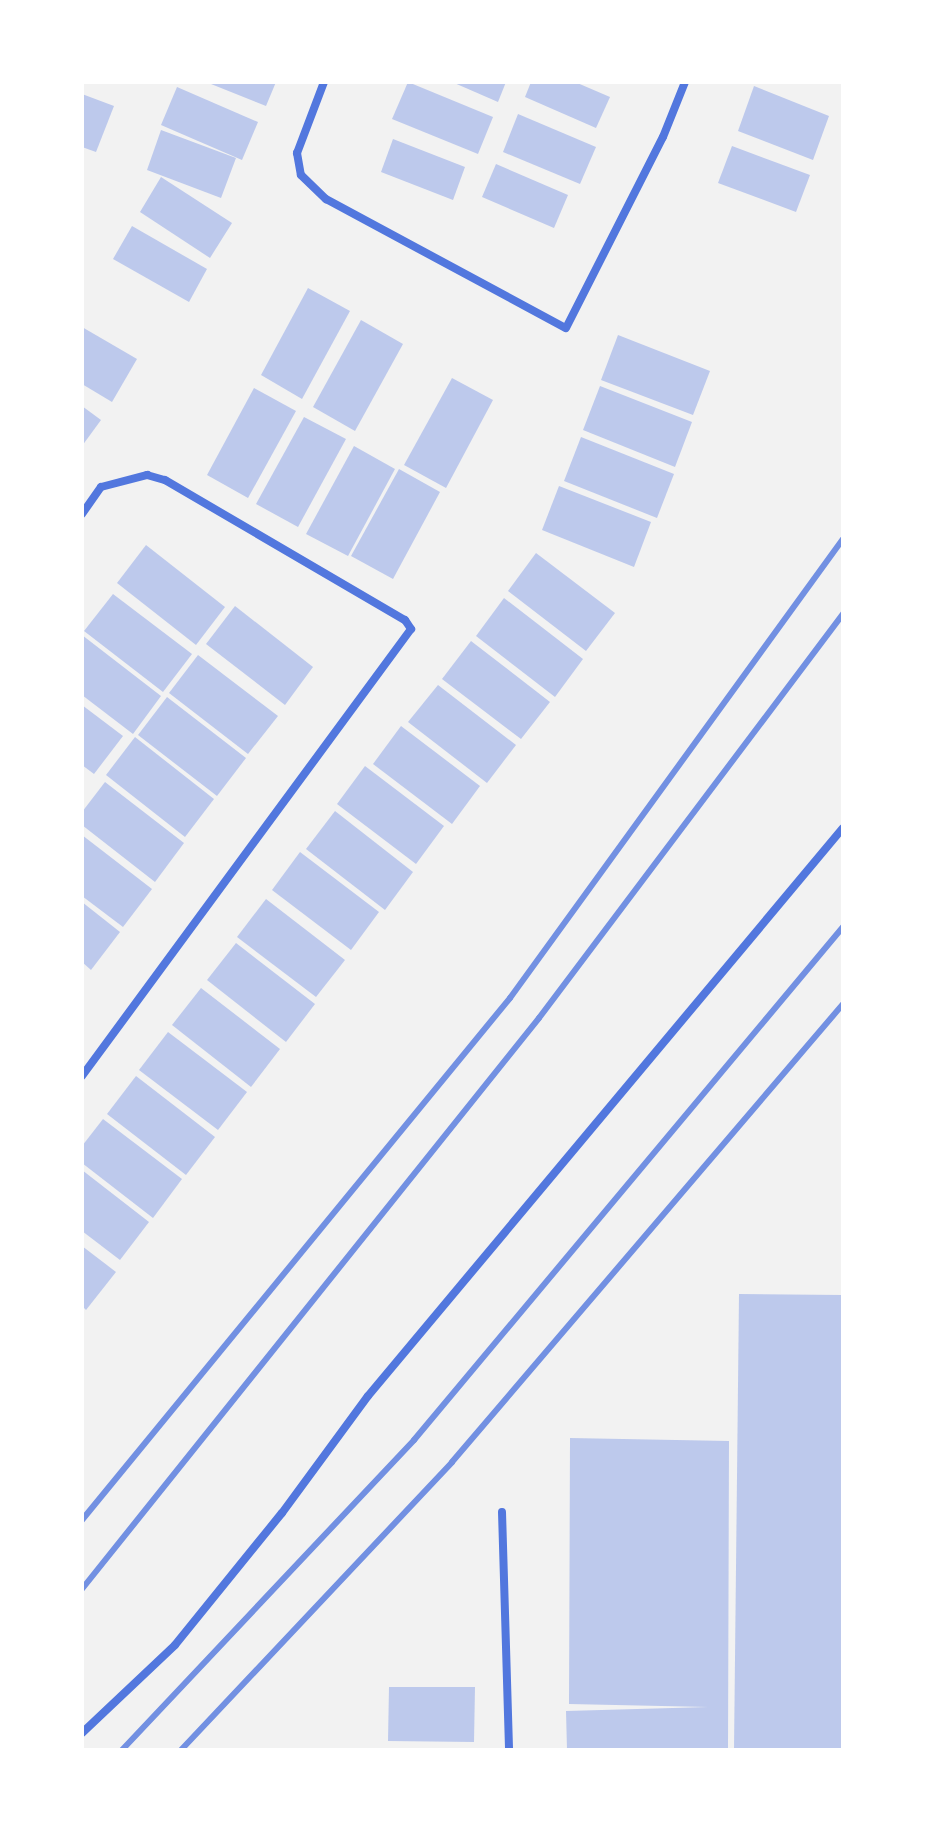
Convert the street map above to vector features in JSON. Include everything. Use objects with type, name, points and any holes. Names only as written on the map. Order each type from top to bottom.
[{"type":"street","points":[[324,82],[297,153],[301,175],[326,199],[566,328],[663,137],[685,82]]},
{"type":"street","points":[[82,514],[101,487],[147,475],[165,480],[405,620],[411,629],[82,1076]]},
{"type":"street","points":[[82,1733],[175,1645],[282,1513],[368,1396],[843,828]]},
{"type":"street","points":[[502,1512],[509,1750]]},
{"type":"building","points":[[206,82],[276,82],[266,106]]},
{"type":"building","points":[[408,82],[493,117],[478,154],[392,119]]},
{"type":"building","points":[[452,82],[506,82],[498,102]]},
{"type":"building","points":[[531,82],[575,82],[610,97],[596,128],[525,97]]},
{"type":"building","points":[[754,86],[829,116],[813,160],[738,131]]},
{"type":"building","points":[[177,87],[258,122],[242,160],[161,125]]},
{"type":"building","points":[[82,94],[114,106],[96,152],[82,147]]},
{"type":"building","points":[[518,114],[596,147],[580,184],[503,152]]},
{"type":"building","points":[[161,130],[236,158],[221,198],[147,170]]},
{"type":"building","points":[[393,139],[465,167],[453,200],[381,172]]},
{"type":"building","points":[[732,146],[810,175],[796,212],[718,183]]},
{"type":"building","points":[[496,164],[568,195],[554,228],[482,197]]},
{"type":"building","points":[[161,177],[232,223],[210,258],[140,212]]},
{"type":"building","points":[[132,226],[207,269],[189,302],[113,259]]},
{"type":"building","points":[[308,288],[350,311],[302,399],[261,375]]},
{"type":"building","points":[[361,320],[403,344],[355,431],[313,407]]},
{"type":"building","points":[[82,327],[137,359],[112,402],[82,384]]},
{"type":"building","points":[[618,335],[710,371],[693,415],[601,380]]},
{"type":"building","points":[[452,378],[493,400],[446,488],[404,465]]},
{"type":"building","points":[[600,386],[692,422],[675,467],[583,430]]},
{"type":"building","points":[[254,388],[296,411],[248,498],[207,475]]},
{"type":"building","points":[[82,406],[101,420],[82,446]]},
{"type":"building","points":[[304,417],[346,439],[298,527],[256,504]]},
{"type":"building","points":[[581,437],[674,474],[657,518],[564,481]]},
{"type":"building","points":[[354,446],[395,469],[348,556],[306,534]]},
{"type":"building","points":[[399,469],[440,492],[393,579],[351,556]]},
{"type":"building","points":[[559,486],[651,522],[634,567],[542,530]]},
{"type":"building","points":[[146,545],[225,607],[196,645],[117,583]]},
{"type":"building","points":[[536,553],[615,613],[586,651],[508,591]]},
{"type":"building","points":[[113,594],[192,654],[163,692],[84,631]]},
{"type":"building","points":[[504,598],[583,659],[555,697],[476,636]]},
{"type":"building","points":[[235,606],[313,667],[285,705],[206,644]]},
{"type":"building","points":[[82,635],[161,696],[133,734],[82,695]]},
{"type":"building","points":[[471,641],[550,702],[521,739],[442,679]]},
{"type":"building","points":[[198,655],[278,716],[248,754],[169,693]]},
{"type":"building","points":[[438,685],[516,745],[487,783],[408,722]]},
{"type":"building","points":[[167,697],[246,758],[217,796],[138,735]]},
{"type":"building","points":[[82,705],[123,736],[94,774],[82,765]]},
{"type":"building","points":[[401,726],[480,786],[452,824],[373,764]]},
{"type":"building","points":[[135,737],[214,799],[185,837],[106,775]]},
{"type":"building","points":[[365,766],[444,826],[416,864],[337,804]]},
{"type":"building","points":[[105,782],[184,843],[155,882],[82,825],[82,812]]},
{"type":"building","points":[[335,811],[413,872],[385,910],[306,849]]},
{"type":"building","points":[[82,835],[152,889],[123,927],[82,896]]},
{"type":"building","points":[[300,852],[379,912],[351,950],[272,890]]},
{"type":"building","points":[[266,899],[345,960],[316,997],[237,937]]},
{"type":"building","points":[[82,902],[120,932],[91,970],[82,962]]},
{"type":"building","points":[[236,943],[315,1004],[286,1042],[207,980]]},
{"type":"building","points":[[201,988],[280,1049],[251,1087],[172,1025]]},
{"type":"building","points":[[168,1032],[247,1092],[218,1130],[139,1070]]},
{"type":"building","points":[[136,1076],[215,1137],[186,1175],[107,1114]]},
{"type":"building","points":[[103,1119],[182,1179],[153,1218],[82,1163],[82,1146]]},
{"type":"building","points":[[82,1170],[149,1222],[120,1260],[82,1231]]},
{"type":"building","points":[[82,1246],[116,1272],[86,1310],[82,1306]]},
{"type":"building","points":[[739,1294],[843,1295],[843,1750],[734,1750]]},
{"type":"building","points":[[570,1438],[729,1441],[728,1750],[567,1750],[566,1711],[708,1707],[569,1704]]},
{"type":"building","points":[[389,1687],[475,1687],[474,1742],[388,1741]]},
{"type":"railway","points":[[82,1520],[510,998],[843,539]]},
{"type":"railway","points":[[82,1589],[539,1018],[843,614]]},
{"type":"railway","points":[[122,1750],[414,1440],[843,927]]},
{"type":"railway","points":[[181,1750],[452,1462],[843,1004]]}]
